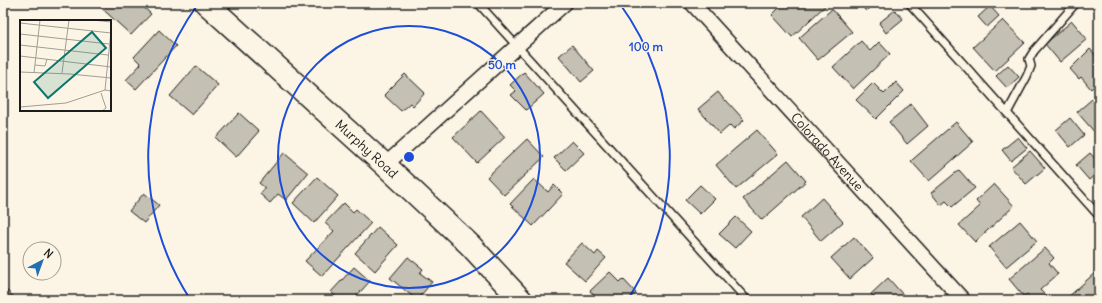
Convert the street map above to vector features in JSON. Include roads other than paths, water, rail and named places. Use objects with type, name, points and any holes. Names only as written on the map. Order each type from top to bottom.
[{"type":"main road","name":"Murphy Road","points":[[206,3],[385,165],[470,245],[521,300]]},
{"type":"street","points":[[385,165],[565,3]]},
{"type":"street","name":"Colorado Avenue","points":[[692,3],[963,300]]},
{"type":"lane","points":[[478,3],[747,300]]},
{"type":"lane","points":[[909,3],[1099,216]]},
{"type":"lane","points":[[1007,113],[1028,76],[1031,66],[1029,59],[1034,51],[1076,3]]}]
